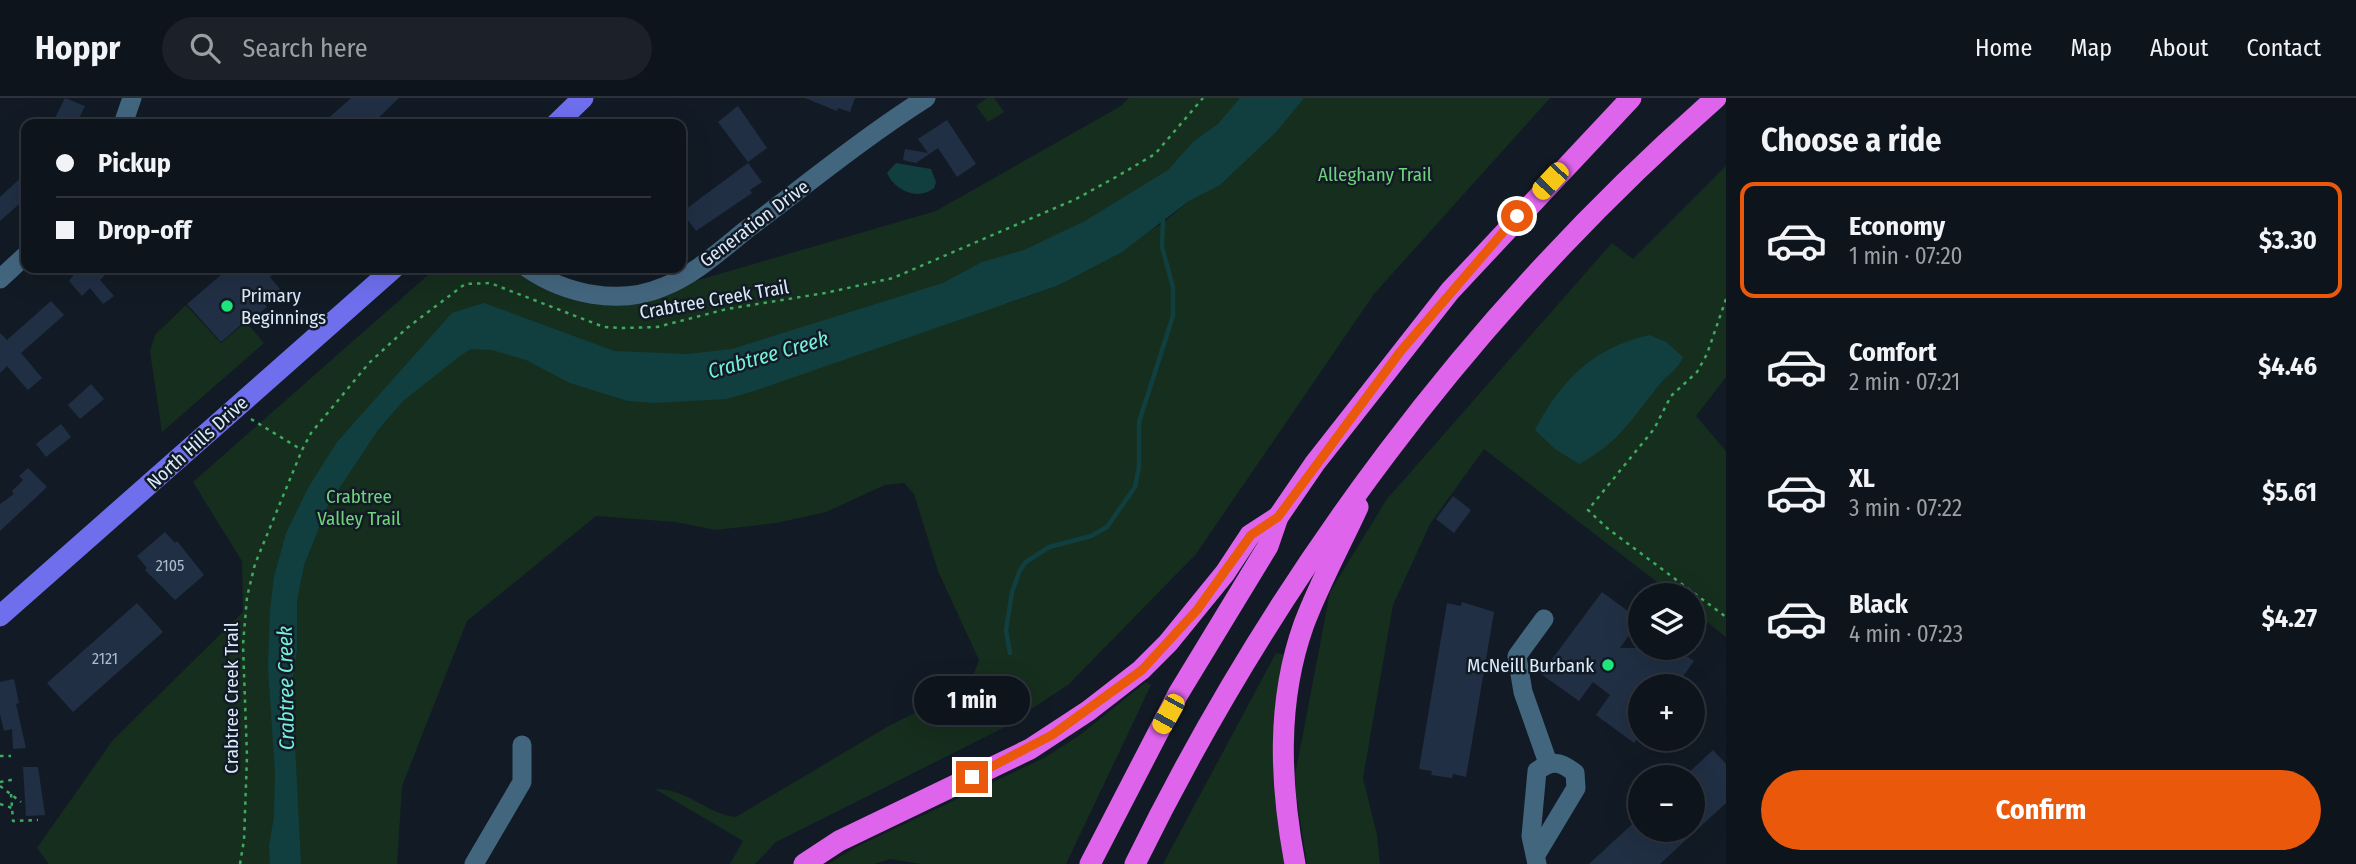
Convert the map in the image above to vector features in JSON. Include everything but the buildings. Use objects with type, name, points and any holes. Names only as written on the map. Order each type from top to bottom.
[{"type":"highway","points":[[1090,864],[1178,694],[1268,546],[1278,517],[1361,402],[1450,291],[1630,98]]},
{"type":"highway","points":[[1135,864],[1224,696],[1319,544],[1379,465],[1516,296],[1716,98]]},
{"type":"highway","points":[[1295,864],[1283,777],[1283,734],[1292,673],[1303,627],[1320,585],[1379,465]]},
{"type":"highway","points":[[804,864],[839,841],[1021,753],[1088,711],[1142,670],[1168,643],[1225,573],[1251,535],[1278,517]]},
{"type":"main road","points":[[561,119],[583,98]]},
{"type":"main road","name":"North Hills Drive","points":[[0,616],[388,273]]},
{"type":"street","points":[[125,119],[132,98]]},
{"type":"street","name":"Generation Drive","points":[[536,273],[588,294],[625,295],[663,288],[695,268],[825,169],[926,98]]},
{"type":"street","points":[[0,279],[21,260]]},
{"type":"street","points":[[1544,619],[1517,656],[1523,692],[1548,763]]},
{"type":"street","points":[[474,864],[522,782],[522,745]]},
{"type":"street","points":[[1548,763],[1563,763],[1575,773],[1576,788],[1537,858],[1531,836],[1536,771],[1548,763]]},
{"type":"path","name":"Crabtree Creek Trail","points":[[240,864],[244,840],[247,770],[243,628],[255,564],[311,433],[369,363],[407,328],[465,284],[490,283],[604,327],[624,328],[657,327],[727,309],[825,293],[893,278],[1076,200],[1126,172],[1155,154],[1203,98]]},
{"type":"path","points":[[1726,299],[1707,354],[1697,372],[1671,396],[1654,429],[1588,510],[1607,528],[1726,617]]},
{"type":"path","points":[[234,409],[302,450]]},
{"type":"path","points":[[0,756],[11,756]]},
{"type":"path","points":[[0,784],[16,779]]},
{"type":"path","points":[[0,784],[21,802]]},
{"type":"path","points":[[11,794],[13,821],[38,820]]},
{"type":"path","points":[[0,804],[12,808]]},
{"type":"green space","points":[[987,98],[994,98],[1004,112],[988,122],[976,106]]},
{"type":"green space","points":[[1129,98],[1550,98],[1374,294],[1196,554],[1069,684],[1003,728],[776,842],[755,864],[730,864],[743,841],[655,789],[678,793],[715,811],[736,817],[887,727],[960,690],[972,679],[979,660],[938,571],[914,494],[904,483],[885,485],[826,512],[776,523],[715,530],[676,522],[596,516],[467,621],[402,786],[397,864],[49,864],[37,848],[113,740],[243,612],[242,561],[193,482],[430,273],[545,273],[623,302],[936,211],[1121,106]],"holes":[[[1235,125],[1256,150],[1219,185],[1189,201],[1163,223],[1057,286],[1006,304],[1005,281],[1197,168]]]},
{"type":"green space","points":[[1726,166],[1726,377],[1696,416],[1726,451],[1726,637],[1705,620],[1705,583],[1658,583],[1484,449],[1430,524],[1393,605],[1363,778],[1377,835],[1380,864],[1307,864],[1294,781],[1330,592],[1387,499],[1612,243],[1633,259]]},
{"type":"green space","points":[[186,305],[221,343],[246,322],[264,343],[162,432],[150,351],[155,335]]},
{"type":"green space","points":[[1276,653],[1286,655],[1289,864],[1163,864]]},
{"type":"green space","points":[[1146,682],[1151,685],[1066,864],[922,864],[890,859],[874,864],[828,864],[856,847],[1044,758],[1080,735]]},
{"type":"water","name":"Crabtree Creek","points":[[1240,98],[1304,98],[1277,131],[1220,185],[1189,201],[1122,252],[1057,286],[726,399],[655,403],[628,401],[570,383],[526,360],[492,350],[471,349],[403,401],[378,430],[328,505],[304,565],[297,601],[297,649],[292,684],[301,864],[270,864],[275,772],[268,668],[270,610],[274,577],[286,533],[308,488],[337,442],[452,313],[484,303],[614,351],[687,354],[732,349],[943,283],[982,262],[1024,250],[1085,221],[1168,170],[1194,141],[1218,124]]},
{"type":"water","points":[[896,163],[931,169],[936,182],[934,188],[921,194],[901,189],[887,173]]},
{"type":"water","points":[[1649,335],[1666,342],[1683,357],[1624,429],[1605,447],[1579,464],[1555,449],[1535,430],[1556,396],[1581,369],[1611,349]]},
{"type":"waterway","points":[[1010,653],[1006,630],[1012,592],[1026,562],[1049,547],[1091,536],[1107,527],[1135,487],[1139,467],[1139,422],[1173,316],[1173,287],[1162,247],[1163,218]]},
{"type":"place","name":"Primary Beginnings","points":[[227,306]]},
{"type":"place","name":"McNeill Burbank","points":[[1608,665]]},
{"type":"route","points":[[972,777],[1030,749],[1118,690],[1142,670],[1197,610],[1251,535],[1278,517],[1315,463],[1400,352],[1517,216]]},
{"type":"park label","name":"Alleghany Trail","points":[[1375,174]]},
{"type":"park label","name":"Crabtree Valley Trail","points":[[359,507]]}]
